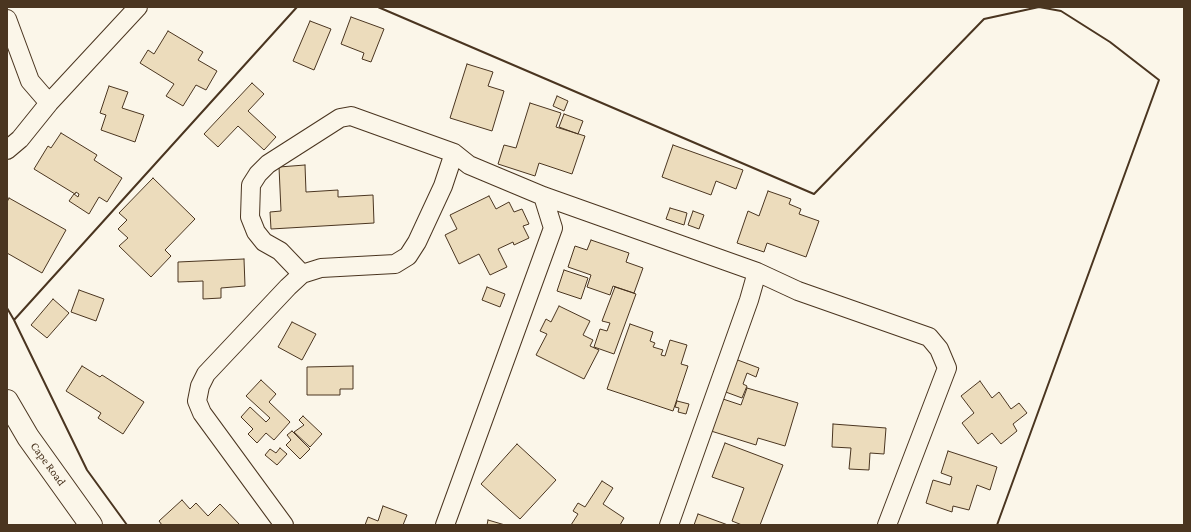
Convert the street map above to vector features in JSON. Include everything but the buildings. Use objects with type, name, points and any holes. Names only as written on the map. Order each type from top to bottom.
[{"type":"main road","name":"Cape Road","points":[[7,402],[28,437],[91,525]]},
{"type":"street","points":[[7,150],[20,139],[49,103],[138,7]]},
{"type":"street","points":[[7,19],[30,81],[49,103]]},
{"type":"street","points":[[302,274],[280,251],[264,242],[252,224],[250,203],[251,185],[258,174],[268,164],[314,134],[346,116],[391,130],[454,153],[470,165],[543,196],[757,272],[798,291],[929,338],[940,349],[947,368],[887,525]]},
{"type":"street","points":[[284,525],[202,413],[198,405],[197,394],[206,374],[302,274],[321,268],[378,266],[402,261],[418,242],[443,186],[454,153]]},
{"type":"street","points":[[445,525],[553,228],[543,196]]},
{"type":"street","points":[[669,525],[749,300],[757,272]]},
{"type":"wall","points":[[7,308],[14,320],[297,7]]},
{"type":"wall","points":[[378,7],[814,194],[984,19],[1039,7]]},
{"type":"wall","points":[[997,525],[1159,80],[1110,42],[1061,11],[1039,7]]},
{"type":"wall","points":[[14,320],[87,470],[127,525]]}]
